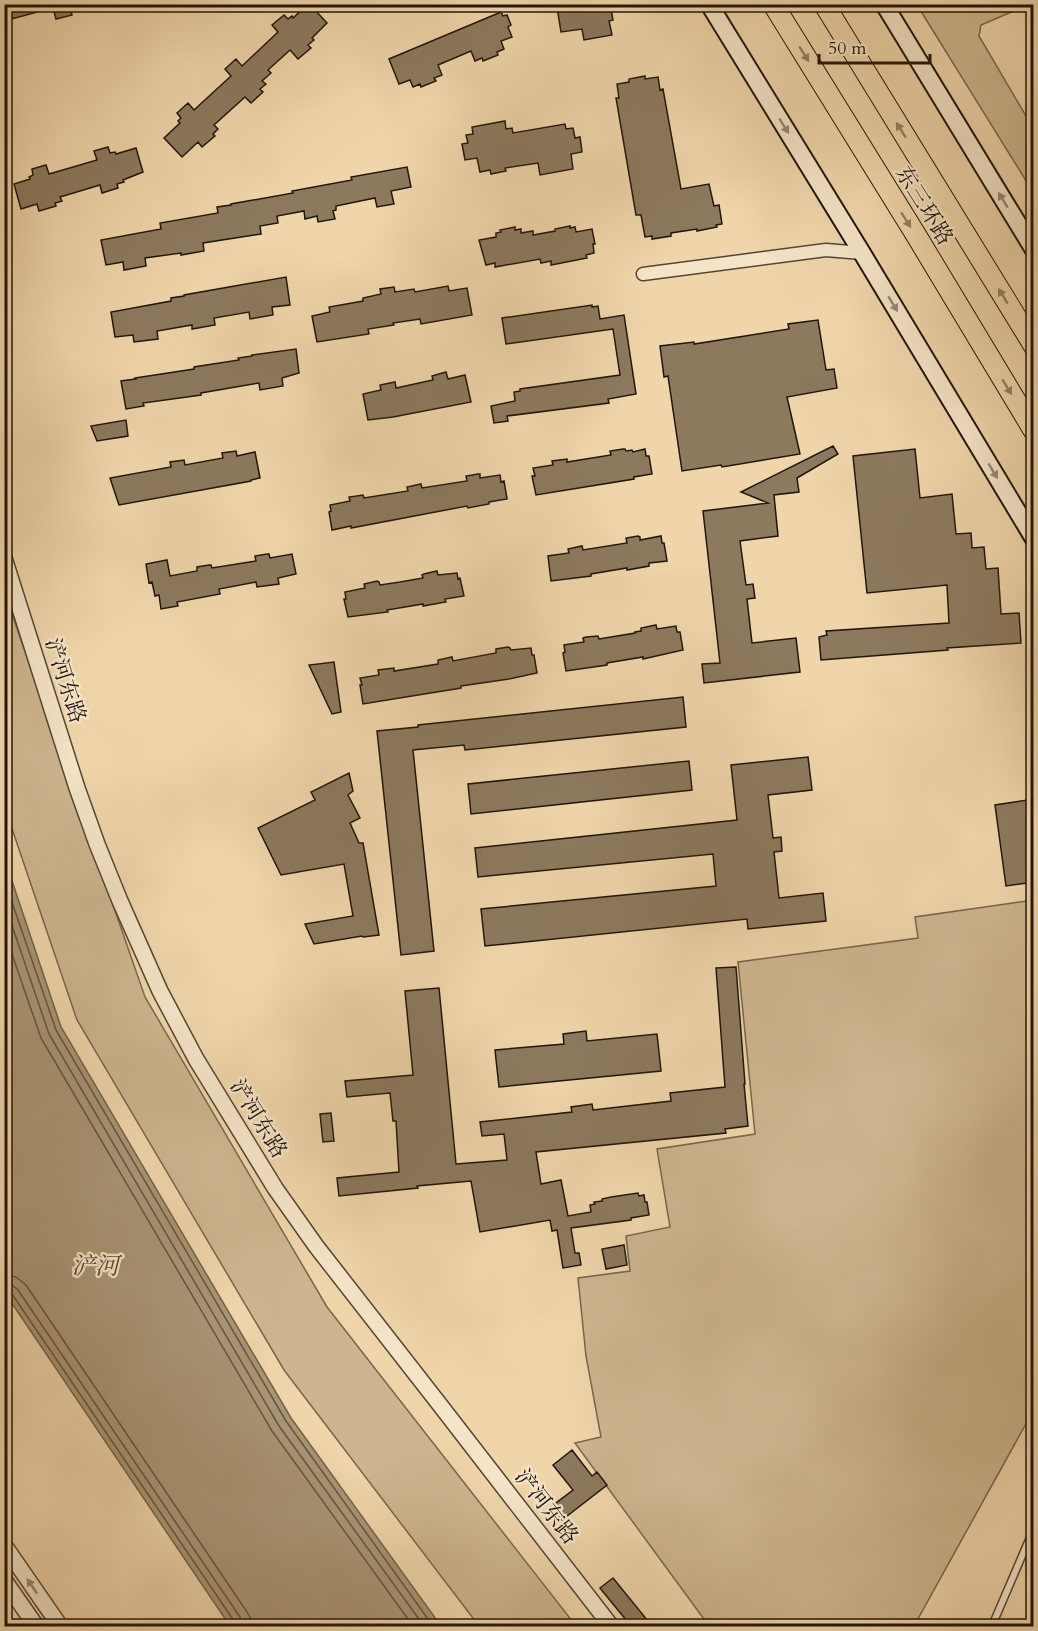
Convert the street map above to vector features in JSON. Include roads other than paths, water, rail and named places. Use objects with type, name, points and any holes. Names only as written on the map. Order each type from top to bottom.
[{"type":"highway","name":"东三环路","points":[[773,4],[1034,431]]},
{"type":"highway","name":"东三环路","points":[[824,4],[1034,346]]},
{"type":"main road","points":[[709,4],[1034,539]]},
{"type":"main road","points":[[884,4],[1034,250]]},
{"type":"street","points":[[643,274],[826,250],[862,253]]},
{"type":"street","name":"浐河东路","points":[[4,558],[97,844],[160,992],[196,1059],[275,1188],[316,1246],[611,1626]]},
{"type":"street","points":[[4,1545],[60,1626]]},
{"type":"street","points":[[4,1580],[36,1626]]},
{"type":"lane","points":[[992,1626],[1034,1528]]},
{"type":"water","name":"浐河","points":[[5,860],[61,1027],[291,1418],[441,1626],[230,1626],[5,1293]]}]
